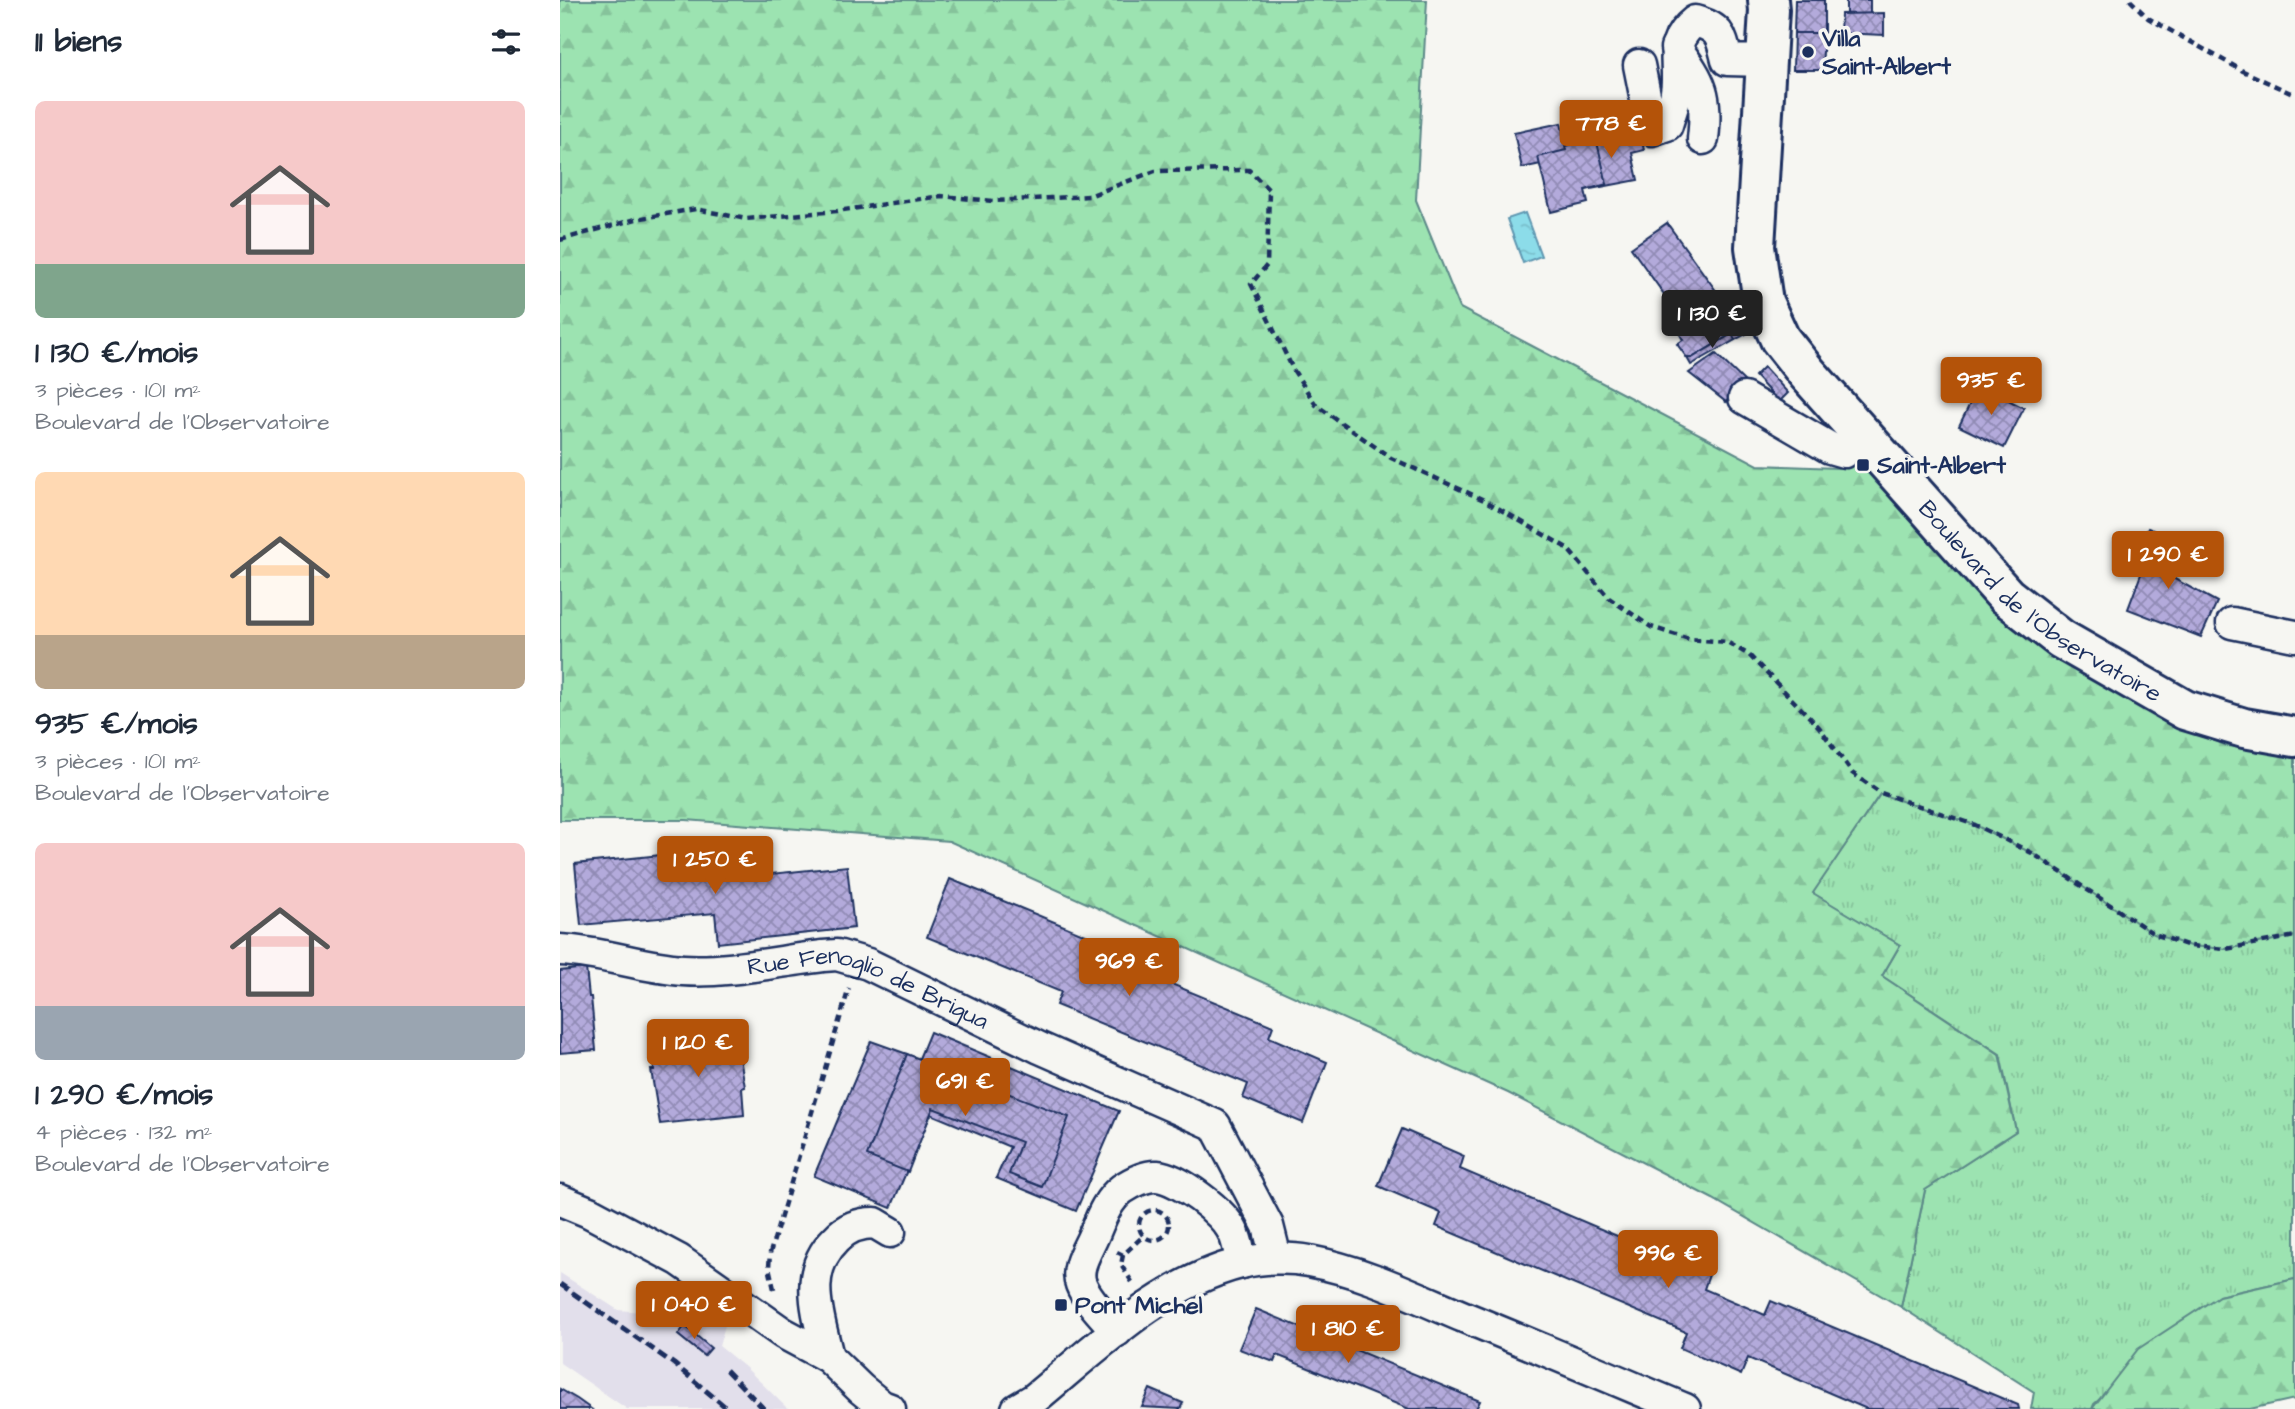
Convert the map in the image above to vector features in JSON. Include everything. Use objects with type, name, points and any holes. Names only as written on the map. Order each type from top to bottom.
[{"type":"main road","name":"Boulevard de l'Observatoire","points":[[1768,0],[1755,247],[1763,302],[1780,340],[2006,596],[2061,639],[2185,710],[2244,728],[2295,737]]},
{"type":"street","points":[[1639,65],[1652,130],[1667,125],[1677,91],[1676,48],[1684,30],[1695,21],[1709,25],[1721,35],[1727,60],[1766,61]]},
{"type":"street","points":[[1676,48],[1696,75],[1706,112],[1703,139]]},
{"type":"street","points":[[1744,398],[1830,448],[1844,452],[1863,436]]},
{"type":"street","points":[[2232,623],[2295,636]]},
{"type":"street","name":"Rue Fenoglio de Brigua","points":[[560,950],[586,951],[621,961],[703,971],[823,956],[845,957],[868,964],[1040,1048],[1215,1125],[1268,1226],[1276,1258]]},
{"type":"street","points":[[1117,1331],[1081,1284],[1079,1272],[1107,1206],[1121,1190],[1137,1181],[1156,1176],[1169,1180],[1220,1212],[1234,1232],[1242,1263]]},
{"type":"street","points":[[560,1200],[589,1212],[679,1259],[783,1333],[828,1357],[861,1389],[890,1409]]},
{"type":"street","points":[[828,1357],[814,1291],[814,1279],[821,1257],[841,1233],[854,1226],[875,1223],[890,1232]]},
{"type":"street","points":[[1017,1409],[1034,1399],[1149,1307],[1194,1281],[1242,1263],[1276,1258],[1308,1261],[1394,1288],[1685,1409]]},
{"type":"path","points":[[2130,0],[2148,18],[2243,71],[2295,95]]},
{"type":"path","points":[[560,240],[636,219],[696,209],[746,219],[837,211],[941,196],[993,201],[1089,196],[1155,171],[1249,170],[1269,190],[1267,265],[1251,284],[1294,371],[1316,405],[1353,433],[1391,458],[1484,500],[1567,548],[1609,598],[1651,627],[1689,639],[1727,642],[1749,655],[1819,727],[1852,773],[1881,793],[1987,830],[2032,853],[2154,933],[2190,946],[2226,949],[2295,936]]},
{"type":"path","points":[[783,1333],[781,1298],[771,1279],[770,1253],[847,991],[868,964]]},
{"type":"path","points":[[1156,1210],[1165,1214],[1168,1219],[1169,1228],[1160,1240],[1150,1240],[1142,1235],[1140,1220],[1146,1212],[1156,1210]]},
{"type":"shaded area","points":[[560,1273],[618,1310],[727,1319],[719,1346],[788,1409],[627,1409],[560,1363]]},
{"type":"green space","points":[[560,0],[1427,0],[1416,200],[1460,308],[1758,465],[1838,468],[1855,455],[2174,723],[2227,746],[2295,751],[2295,936],[2226,949],[2190,946],[2154,934],[2032,853],[1975,825],[1880,794],[1813,893],[1900,945],[1882,976],[1999,1054],[2016,1131],[1925,1190],[1901,1307],[1713,1199],[1508,1093],[949,841],[686,820],[560,820]]},
{"type":"green space","points":[[1881,793],[1975,825],[2226,949],[2295,936],[2295,1279],[2219,1296],[2094,1404],[2092,1409],[2031,1409],[2034,1392],[1901,1307],[1925,1190],[2016,1131],[2000,1054],[1882,976],[1900,945],[1812,893]]},
{"type":"green space","points":[[2295,1279],[2295,1399],[2250,1409],[2092,1409],[2138,1349],[2219,1296]]},
{"type":"water","points":[[1525,213],[1541,256],[1523,263],[1507,219]]},
{"type":"building","points":[[1795,0],[1824,0],[1824,33],[1794,33]]},
{"type":"building","points":[[1846,0],[1870,0],[1870,14],[1846,14]]},
{"type":"building","points":[[1884,13],[1884,35],[1840,33],[1841,14]]},
{"type":"building","name":"Villa Saint-Albert","points":[[1794,33],[1824,33],[1822,70],[1793,70]]},
{"type":"building","points":[[1561,123],[1569,158],[1522,168],[1514,133]]},
{"type":"building","points":[[1639,128],[1644,150],[1632,153],[1638,180],[1585,190],[1578,153],[1598,147],[1596,138]]},
{"type":"building","points":[[1596,138],[1607,184],[1585,190],[1588,203],[1551,212],[1538,157]]},
{"type":"building","points":[[1667,223],[1717,292],[1683,321],[1631,248]]},
{"type":"building","points":[[1727,293],[1749,325],[1746,326],[1750,332],[1735,340],[1732,334],[1692,358],[1687,358],[1677,344],[1683,340],[1677,329],[1709,299],[1713,304]]},
{"type":"building","points":[[1732,334],[1735,340],[1691,365],[1687,358],[1692,358]]},
{"type":"building","points":[[1716,354],[1744,381],[1726,402],[1689,373]]},
{"type":"building","points":[[1764,367],[1788,393],[1779,402],[1755,376]]},
{"type":"building","points":[[1979,385],[2024,408],[2004,448],[1959,426]]},
{"type":"building","points":[[2148,528],[2170,537],[2158,570],[2217,602],[2201,637],[2128,609],[2144,566],[2134,561]]},
{"type":"building","points":[[708,850],[712,880],[847,866],[854,928],[718,943],[715,913],[581,925],[575,864]]},
{"type":"building","points":[[950,879],[1086,935],[1082,947],[1273,1026],[1269,1037],[1327,1062],[1303,1123],[1243,1098],[1248,1084],[1056,1005],[1061,992],[927,937]]},
{"type":"building","points":[[586,968],[596,1050],[560,1053],[560,971]]},
{"type":"building","points":[[930,1032],[1119,1111],[1076,1211],[996,1178],[1010,1147],[931,1114],[891,1208],[814,1176],[871,1041],[907,1054],[918,1061]]},
{"type":"building","points":[[736,1034],[745,1087],[742,1088],[744,1115],[660,1124],[651,1070],[654,1070],[651,1043]]},
{"type":"building","points":[[907,1054],[1069,1117],[1042,1187],[1009,1174],[1021,1142],[933,1108],[908,1172],[867,1156]]},
{"type":"building","points":[[1402,1129],[1464,1156],[1460,1169],[1709,1275],[1704,1289],[1765,1315],[1771,1301],[2018,1405],[2019,1409],[1867,1409],[1748,1358],[1741,1375],[1680,1348],[1686,1332],[1436,1226],[1441,1213],[1378,1186]]},
{"type":"building","points":[[1256,1309],[1480,1401],[1476,1409],[1409,1409],[1277,1355],[1274,1362],[1239,1349]]},
{"type":"building","points":[[685,1326],[711,1348],[704,1356],[678,1335]]},
{"type":"building","points":[[560,1389],[577,1399],[591,1409],[560,1409]]},
{"type":"building","points":[[1150,1389],[1183,1403],[1180,1409],[1142,1407]]},
{"type":"railway","points":[[560,1284],[674,1364],[728,1409]]},
{"type":"railway","points":[[726,1370],[764,1409]]},
{"type":"place","name":"Villa Saint-Albert","points":[[1808,52]]},
{"type":"place","name":"Saint-Albert","points":[[1863,465]]},
{"type":"place","name":"Pont Michel","points":[[1061,1305]]}]
